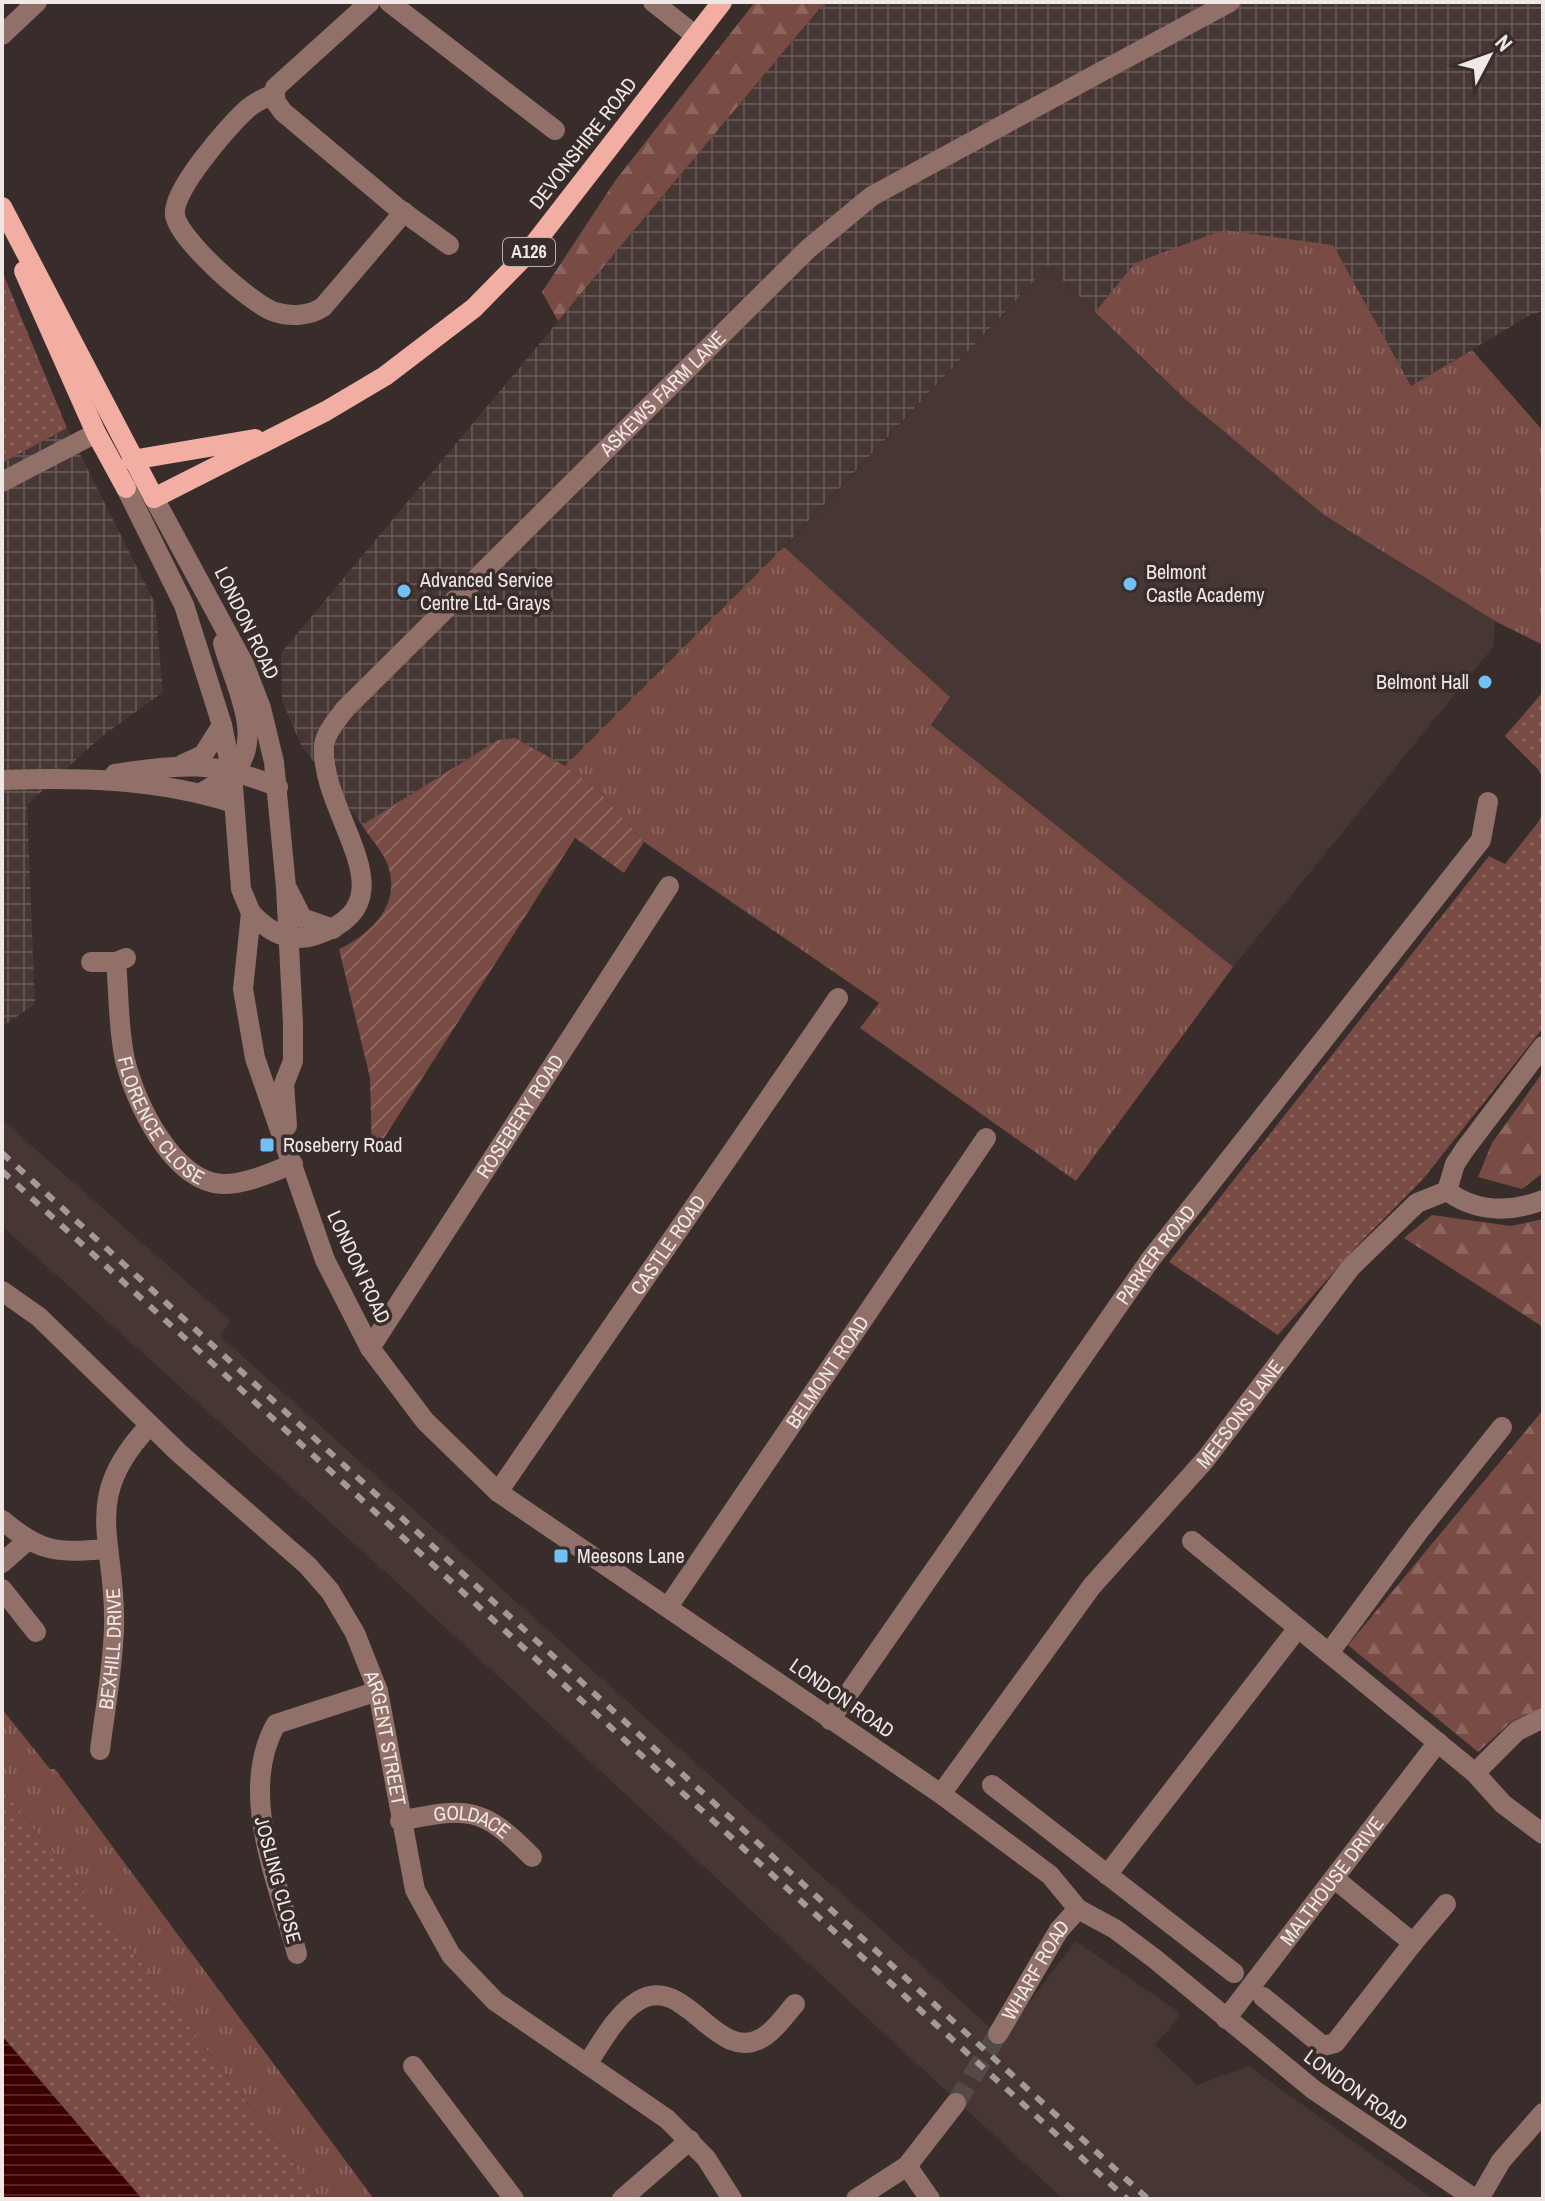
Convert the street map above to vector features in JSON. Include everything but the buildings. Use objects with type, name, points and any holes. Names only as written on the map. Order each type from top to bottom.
[{"type":"main road","name":"DEVONSHIRE ROAD","points":[[154,498],[326,411],[385,376],[474,308],[525,256],[722,2]]},
{"type":"main road","name":"LONDON ROAD","points":[[2,207],[154,498]]},
{"type":"main road","name":"LONDON ROAD","points":[[2,214],[36,300],[96,433],[126,488]]},
{"type":"main road","points":[[108,408],[105,421],[96,433],[132,460],[126,488],[154,498]]},
{"type":"main road","name":"DEVONSHIRE ROAD","points":[[132,460],[274,435]]},
{"type":"street","points":[[2,35],[37,2]]},
{"type":"street","points":[[370,2],[275,88],[274,94],[283,112],[449,245]]},
{"type":"street","points":[[389,2],[555,130]]},
{"type":"street","points":[[653,2],[696,36]]},
{"type":"street","name":"ASKEWS FARM LANE","points":[[333,929],[355,914],[362,902],[363,887],[326,771],[326,736],[345,709],[808,249],[872,196],[1230,2]]},
{"type":"street","points":[[274,94],[244,112],[179,194],[175,208],[177,221],[206,258],[270,310],[306,314],[323,307],[404,212]]},
{"type":"street","points":[[2,482],[96,433]]},
{"type":"street","name":"LONDON ROAD","points":[[126,488],[184,605],[222,725],[232,774],[241,889],[251,913],[243,989],[255,1058],[325,1260],[370,1348],[425,1421],[498,1492],[941,1794],[1050,1875],[1078,1909],[1115,1929],[1314,2090],[1477,2199]]},
{"type":"street","name":"LONDON ROAD","points":[[154,498],[244,664],[261,708],[278,787],[293,1024],[293,1061],[284,1084],[291,1157]]},
{"type":"street","points":[[201,793],[232,774],[239,764],[247,728],[213,604]]},
{"type":"street","points":[[183,764],[203,755],[222,725]]},
{"type":"street","points":[[2,780],[91,778],[183,764],[220,767],[232,774],[278,787]]},
{"type":"street","points":[[91,778],[201,793],[233,803]]},
{"type":"street","name":"PARKER ROAD","points":[[830,1720],[1150,1260],[1481,840],[1488,802]]},
{"type":"street","name":"ROSEBERY ROAD","points":[[370,1348],[669,886]]},
{"type":"street","points":[[286,887],[302,918],[333,929]]},
{"type":"street","points":[[251,913],[267,931],[288,936],[308,937],[333,929]]},
{"type":"street","name":"FLORENCE CLOSE","points":[[91,962],[123,960],[122,1042],[129,1074],[149,1120],[174,1156],[198,1176],[225,1184],[291,1157]]},
{"type":"street","name":"CASTLE ROAD","points":[[498,1492],[838,998]]},
{"type":"street","points":[[1543,1046],[1460,1156],[1447,1191],[1469,1207],[1519,1207],[1543,1200]]},
{"type":"street","name":"BELMONT ROAD","points":[[668,1607],[986,1138]]},
{"type":"street","name":"MEESONS LANE","points":[[941,1794],[1092,1586],[1205,1460],[1351,1267],[1417,1203],[1447,1191]]},
{"type":"street","name":"ARGENT STREET","points":[[2,1291],[39,1317],[150,1425],[307,1565],[330,1591],[355,1633],[378,1691],[415,1890],[451,1955],[495,2001],[667,2119],[690,2140],[732,2199]]},
{"type":"street","name":"BEXHILL DRIVE","points":[[100,1750],[114,1630],[114,1587],[107,1549],[105,1505],[119,1462],[150,1425]]},
{"type":"street","points":[[1329,1653],[1419,1531],[1502,1427]]},
{"type":"street","points":[[2,1520],[43,1549],[63,1553],[107,1549]]},
{"type":"street","points":[[2,1563],[28,1540]]},
{"type":"street","points":[[1192,1541],[1438,1742],[1475,1773],[1503,1804],[1543,1834]]},
{"type":"street","points":[[2,1589],[36,1632]]},
{"type":"street","points":[[1107,1875],[1298,1628]]},
{"type":"street","name":"JOSLING CLOSE","points":[[297,1954],[259,1807],[265,1744],[276,1724],[378,1691]]},
{"type":"street","points":[[1475,1773],[1517,1731],[1543,1718]]},
{"type":"street","name":"MALTHOUSE DRIVE","points":[[1226,2019],[1438,1742]]},
{"type":"street","points":[[992,1785],[1234,1973]]},
{"type":"street","name":"GOLDACE","points":[[400,1821],[445,1812],[480,1815],[510,1835],[532,1857]]},
{"type":"street","points":[[1335,1879],[1413,1943]]},
{"type":"street","points":[[1263,1997],[1323,2046],[1335,2043],[1446,1904]]},
{"type":"street","name":"WHARF ROAD","points":[[998,2034],[1059,1930],[1078,1909]]},
{"type":"street","points":[[587,2064],[622,2015],[640,1999],[667,1996],[682,2003],[720,2035],[737,2042],[754,2042],[767,2035],[795,2004]]},
{"type":"street","points":[[413,2066],[512,2198]]},
{"type":"street","points":[[856,2199],[907,2166],[956,2103]]},
{"type":"street","points":[[1477,2199],[1501,2161],[1543,2113]]},
{"type":"street","points":[[622,2199],[690,2140]]},
{"type":"street","points":[[907,2166],[930,2199]]},
{"type":"shaded area","points":[[825,2],[1543,2],[1543,311],[1530,315],[1411,386],[1332,245],[1135,263],[1095,312],[1048,266],[784,547],[565,766],[515,738],[498,740],[362,825],[301,745],[282,701],[281,653]]},
{"type":"shaded area","name":"Belmont Castle Academy","points":[[1048,266],[1185,399],[1324,515],[1495,621],[1494,646],[1233,967],[931,725],[950,697],[784,548]]},
{"type":"shaded area","points":[[67,428],[155,603],[163,692],[101,737],[27,805],[35,1004],[2,1027],[2,463]]},
{"type":"shaded area","points":[[2,1120],[231,1321],[220,1336],[1002,2038],[1076,1941],[1177,2011],[1180,2016],[1155,2045],[1197,2085],[1249,2066],[1433,2199],[1063,2199],[381,1568],[2,1226]]},
{"type":"shaded area","points":[[2,2036],[142,2199],[2,2199]]},
{"type":"green space","points":[[755,2],[825,2],[558,321],[542,292],[615,181]]},
{"type":"green space","points":[[1223,230],[1333,245],[1411,386],[1472,350],[1543,431],[1543,645],[1495,621],[1324,515],[1185,399],[1095,312],[1135,263]]},
{"type":"green space","points":[[2,271],[67,428],[2,463]]},
{"type":"green space","points":[[784,547],[950,697],[931,725],[1233,967],[1076,1181],[860,1028],[879,1003],[644,842],[598,790],[565,766]]},
{"type":"green space","points":[[1543,692],[1543,779],[1539,770],[1505,736]]},
{"type":"green space","points":[[515,738],[565,766],[598,790],[644,842],[624,873],[575,838],[372,1157],[370,1078],[339,949],[361,936],[379,918],[390,896],[391,883],[385,858],[362,825],[498,740]]},
{"type":"green space","points":[[1543,808],[1543,1028],[1423,1179],[1357,1246],[1278,1335],[1169,1262],[1489,856],[1505,864],[1540,820]]},
{"type":"green space","points":[[1543,1072],[1543,1173],[1522,1189],[1478,1177],[1492,1143]]},
{"type":"green space","points":[[1432,1215],[1511,1226],[1543,1219],[1543,1327],[1404,1238]]},
{"type":"green space","points":[[1543,1410],[1543,1707],[1511,1722],[1478,1752],[1348,1645]]},
{"type":"green space","points":[[2,1709],[50,1769],[55,1769],[374,2199],[320,2199],[140,1962],[2,1789]]},
{"type":"green space","points":[[2,1789],[140,1962],[320,2199],[142,2199],[2,2036]]},
{"type":"tunnel","points":[[956,2103],[998,2034]]},
{"type":"railway","points":[[2,1153],[1148,2199]]},
{"type":"railway","points":[[2,1171],[1127,2199]]},
{"type":"place","name":"Belmont Castle Academy","points":[[1130,584]]},
{"type":"place","name":"Advanced Service Centre Ltd- Grays","points":[[404,591]]},
{"type":"place","name":"Belmont Hall","points":[[1485,682]]},
{"type":"place","name":"Roseberry Road","points":[[267,1145]]},
{"type":"place","name":"Meesons Lane","points":[[561,1556]]}]
